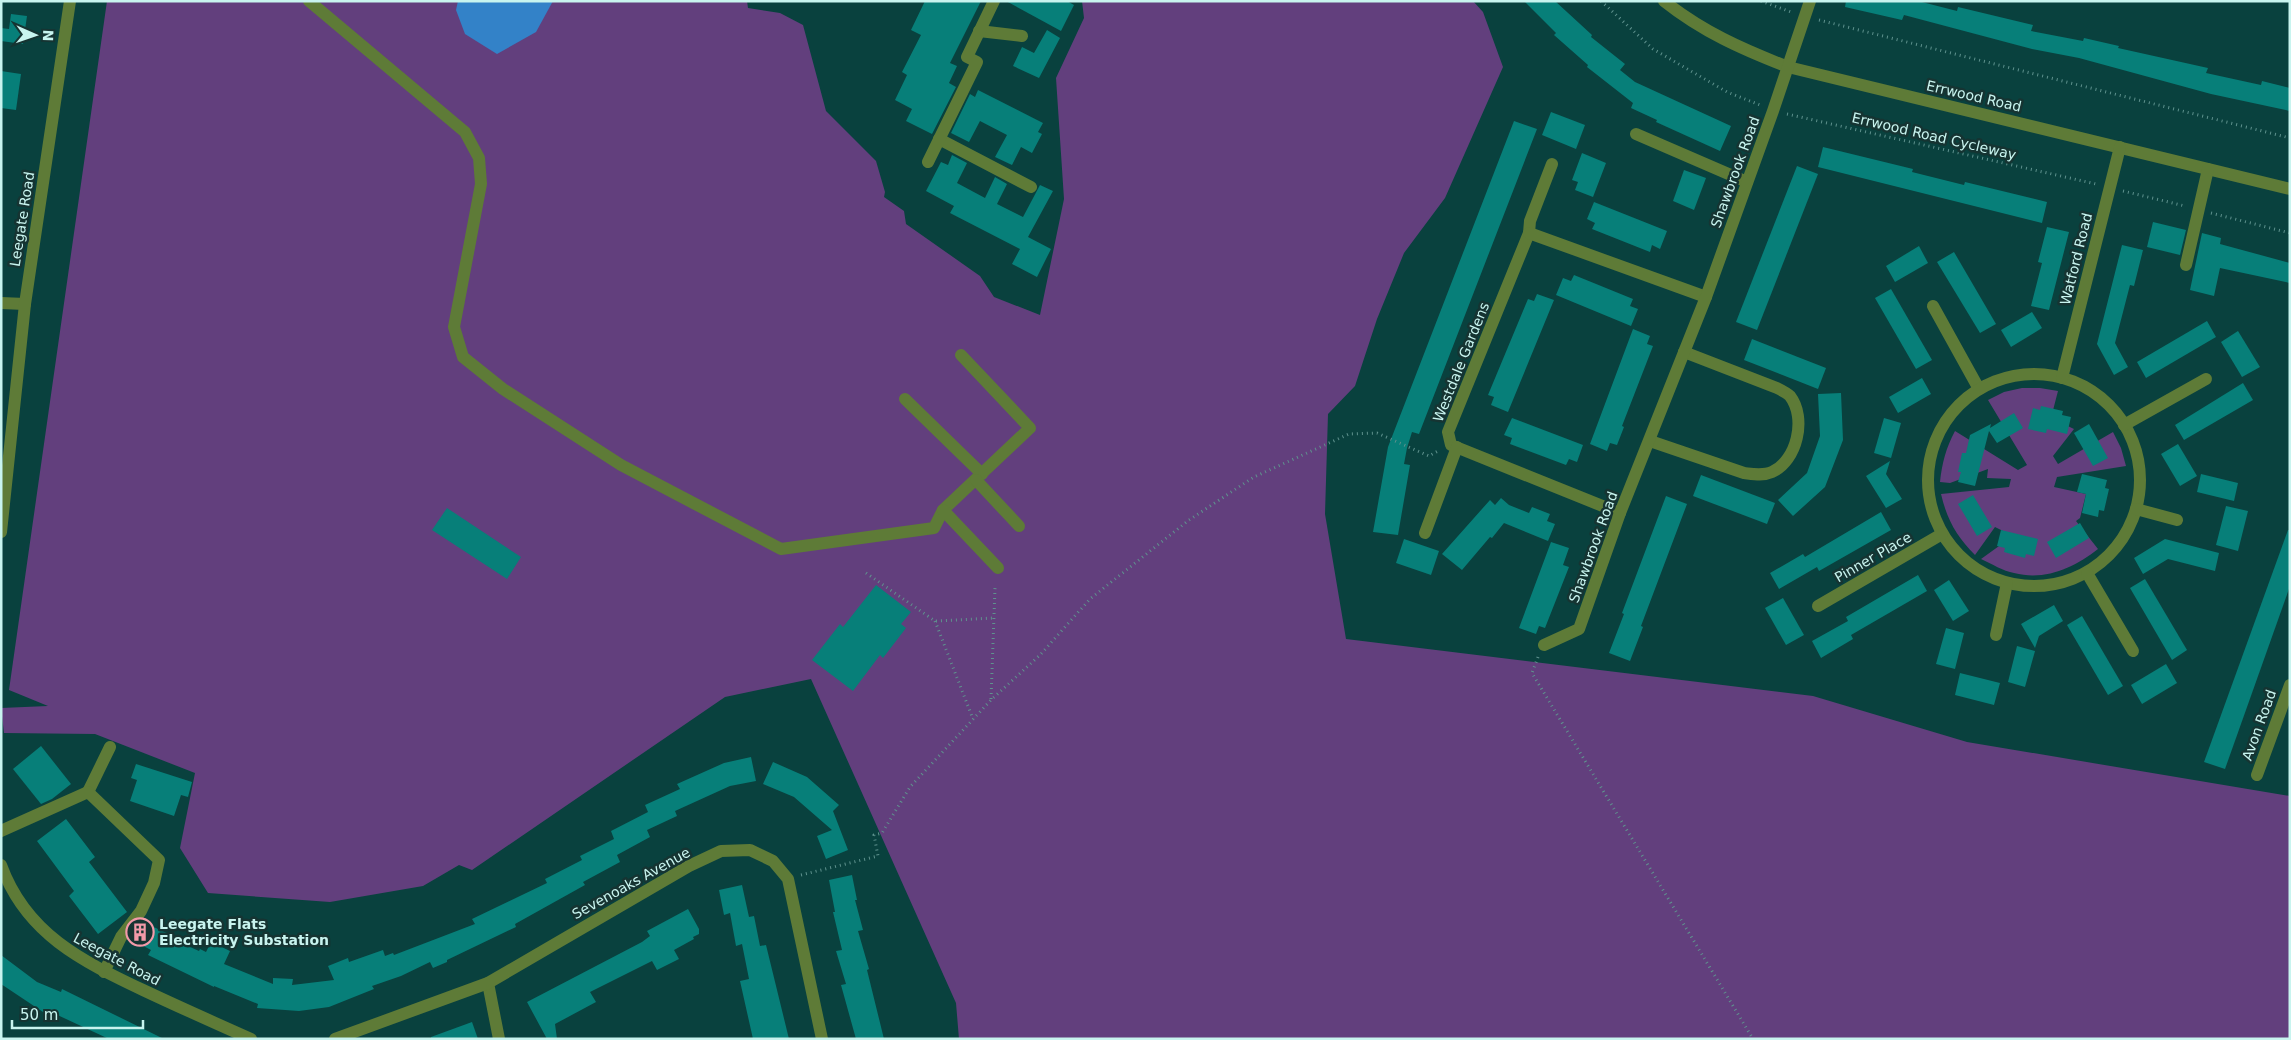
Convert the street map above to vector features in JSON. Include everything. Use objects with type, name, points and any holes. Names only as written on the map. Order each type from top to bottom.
[{"type":"street","name":"Leegate Road","points":[[1,532],[25,304],[70,1]]},
{"type":"street","points":[[309,1],[465,132],[479,158],[481,184],[454,327],[463,357],[503,389],[621,465],[781,549],[934,528],[943,510],[1030,428],[961,356]]},
{"type":"street","points":[[928,162],[977,62],[967,57],[994,1]]},
{"type":"street","name":"Errwood Road","points":[[1664,1],[1682,16],[1734,47],[1788,67],[2290,189]]},
{"type":"street","name":"Shawbrook Road","points":[[1544,646],[1579,629],[1620,513],[1706,297],[1773,111],[1810,1]]},
{"type":"street","points":[[979,31],[1022,36]]},
{"type":"street","points":[[1636,134],[1747,182]]},
{"type":"street","points":[[939,139],[1031,187]]},
{"type":"street","name":"Watford Road","points":[[2062,378],[2120,147]]},
{"type":"street","name":"Westdale Gardens","points":[[1425,532],[1454,446],[1448,432],[1529,233],[1530,221],[1552,164]]},
{"type":"street","points":[[2186,265],[2208,169]]},
{"type":"street","points":[[1529,233],[1706,297]]},
{"type":"street","points":[[1,303],[25,304]]},
{"type":"street","points":[[1933,306],[1979,389]]},
{"type":"street","points":[[1650,441],[1744,473],[1760,475],[1772,472],[1792,450],[1798,435],[1796,406],[1789,395],[1777,388],[1684,352]]},
{"type":"street","points":[[2046,374],[2081,385],[2098,395],[2124,424],[2132,440],[2138,466],[2139,492],[2136,509],[2122,539],[2112,552],[2087,572],[2068,581],[2048,586],[2027,586],[2007,583],[1987,576],[1970,565],[1954,551],[1942,534],[1933,515],[1928,495],[1928,474],[1931,454],[1938,434],[1949,417],[1962,401],[1979,389],[2011,376],[2046,374]]},
{"type":"street","points":[[2124,424],[2206,379]]},
{"type":"street","points":[[905,398],[979,477],[1019,526]]},
{"type":"street","points":[[1454,446],[1620,513]]},
{"type":"street","points":[[2136,509],[2177,520]]},
{"type":"street","points":[[943,510],[998,568]]},
{"type":"street","name":"Pinner Place","points":[[1818,606],[1942,534]]},
{"type":"street","points":[[2087,572],[2133,651]]},
{"type":"street","points":[[1996,635],[2007,583]]},
{"type":"street","name":"Avon Road","points":[[2257,775],[2290,685]]},
{"type":"street","points":[[1,831],[88,792],[110,747]]},
{"type":"street","points":[[88,792],[159,860],[154,883],[141,911],[121,937],[104,972]]},
{"type":"street","name":"Sevenoaks Avenue","points":[[335,1039],[488,983],[681,871],[721,851],[750,850],[773,860],[788,879],[822,1039]]},
{"type":"street","name":"Leegate Road","points":[[1,865],[13,890],[39,927],[77,957],[104,972],[251,1039]]},
{"type":"street","points":[[488,983],[499,1039]]},
{"type":"path","name":"Errwood Road Cycleway","points":[[1601,1],[1653,49],[1727,92],[1773,111],[2110,187],[2290,233]]},
{"type":"path","points":[[1761,1],[1805,16],[2290,138]]},
{"type":"path","points":[[788,879],[878,856],[874,835],[882,833],[910,787],[991,700],[1040,655],[1090,598],[1189,520],[1254,477],[1349,434],[1377,433],[1430,456],[1454,446]]},
{"type":"path","points":[[866,573],[935,621],[973,719]]},
{"type":"path","points":[[991,700],[995,588]]},
{"type":"path","points":[[935,621],[994,618]]},
{"type":"path","points":[[1544,646],[1537,657],[1532,673],[1753,1039]]},
{"type":"shaded area","points":[[107,1],[747,1],[748,8],[780,13],[803,25],[826,111],[876,161],[885,192],[884,197],[904,211],[906,224],[980,276],[994,297],[1040,315],[1064,199],[1056,78],[1084,18],[1082,1],[1473,1],[1483,12],[1503,67],[1445,198],[1404,253],[1377,319],[1355,386],[1328,414],[1325,514],[1346,639],[1813,696],[1967,742],[2290,796],[2290,1039],[959,1039],[956,1003],[811,679],[725,697],[472,870],[459,865],[423,886],[330,902],[208,893],[180,848],[195,773],[95,734],[4,733],[1,708],[48,706],[9,690]]},
{"type":"shaded area","points":[[2022,388],[2058,391],[2051,418],[2074,429],[2053,456],[2058,464],[2113,432],[2121,448],[2126,466],[2057,477],[2054,487],[2086,494],[2080,518],[2076,521],[2098,549],[2069,567],[2048,574],[2026,575],[2010,572],[1981,559],[2013,536],[1995,527],[1975,555],[1953,528],[1941,494],[2009,487],[2011,479],[1987,478],[1988,469],[1950,483],[1940,482],[1945,456],[1955,431],[2018,470],[2027,465],[1988,400],[2004,392]]},
{"type":"water","points":[[458,1],[553,1],[536,32],[497,54],[465,34],[456,10]]},
{"type":"building","points":[[925,1],[981,1],[950,63],[957,66],[949,83],[956,87],[932,134],[906,121],[912,109],[895,100],[907,75],[902,72],[921,35],[911,30]]},
{"type":"building","points":[[1006,1],[1067,1],[1074,5],[1061,31]]},
{"type":"building","points":[[1524,1],[1555,1],[1592,35],[1591,37],[1625,64],[1620,70],[1635,82],[1731,126],[1720,151],[1656,122],[1657,120],[1631,108],[1633,103],[1587,67],[1588,65],[1554,35],[1556,33]]},
{"type":"building","points":[[1846,1],[1918,1],[1957,11],[1958,7],[2033,25],[2031,31],[2083,41],[2084,38],[2119,46],[2118,48],[2208,68],[2206,73],[2261,85],[2262,81],[2290,88],[2290,111],[2211,94],[2079,58],[2032,49],[1904,15],[1902,20],[1845,7]]},
{"type":"building","points":[[11,14],[27,16],[23,44],[1,41],[1,28],[9,29]]},
{"type":"building","points":[[1047,30],[1060,38],[1039,78],[1013,66],[1022,47],[1034,53]]},
{"type":"building","points":[[1,71],[21,74],[16,110],[1,108]]},
{"type":"building","points":[[978,90],[1043,123],[1038,132],[1042,134],[1032,153],[1021,147],[1012,165],[995,157],[1007,135],[980,121],[969,142],[951,133],[970,94],[975,97]]},
{"type":"building","points":[[1551,112],[1585,125],[1576,149],[1542,135]]},
{"type":"building","points":[[1514,121],[1537,129],[1419,434],[1412,432],[1404,464],[1410,465],[1398,535],[1373,532],[1388,447]]},
{"type":"building","points":[[1823,147],[1913,169],[1912,172],[1964,185],[1965,182],[2047,202],[2042,223],[1818,167]]},
{"type":"building","points":[[1582,153],[1606,163],[1593,197],[1575,190],[1578,182],[1572,180]]},
{"type":"building","points":[[952,155],[967,163],[957,183],[985,198],[995,177],[1007,184],[997,204],[1023,217],[1040,185],[1053,191],[1028,237],[1051,249],[1037,277],[1012,264],[1020,249],[950,213],[954,206],[926,191],[941,162],[948,165]]},
{"type":"building","points":[[1797,166],[1818,174],[1757,330],[1736,322]]},
{"type":"building","points":[[1684,170],[1706,178],[1694,210],[1673,201]]},
{"type":"building","points":[[1594,202],[1667,231],[1660,249],[1652,245],[1650,252],[1592,229],[1595,223],[1587,219]]},
{"type":"building","points":[[2153,222],[2186,230],[2180,255],[2147,247]]},
{"type":"building","points":[[2047,227],[2069,232],[2049,310],[2031,306],[2042,263],[2038,262]]},
{"type":"building","points":[[2202,233],[2221,238],[2220,244],[2290,263],[2290,283],[2220,268],[2214,296],[2190,290]]},
{"type":"building","points":[[2122,245],[2143,250],[2134,286],[2130,285],[2115,343],[2128,367],[2114,375],[2097,344]]},
{"type":"building","points":[[1919,246],[1928,263],[1895,282],[1886,266]]},
{"type":"building","points":[[1954,252],[1996,324],[1980,333],[1937,262]]},
{"type":"building","points":[[1574,275],[1633,299],[1630,306],[1638,309],[1631,326],[1556,295],[1563,278],[1571,281]]},
{"type":"building","points":[[1891,289],[1932,360],[1916,369],[1875,298]]},
{"type":"building","points":[[1537,294],[1554,300],[1508,412],[1491,405],[1494,397],[1488,395],[1528,299],[1534,301]]},
{"type":"building","points":[[2032,312],[2042,328],[2011,347],[2001,330]]},
{"type":"building","points":[[2207,321],[2216,337],[2146,378],[2137,362]]},
{"type":"building","points":[[1633,329],[1650,336],[1647,344],[1653,346],[1622,426],[1624,427],[1617,445],[1610,443],[1607,451],[1590,444]]},
{"type":"building","points":[[2238,331],[2260,367],[2242,377],[2221,342]]},
{"type":"building","points":[[1752,339],[1826,368],[1818,389],[1744,360]]},
{"type":"building","points":[[1922,378],[1931,394],[1898,413],[1889,397]]},
{"type":"building","points":[[2243,383],[2253,400],[2184,440],[2175,425]]},
{"type":"building","points":[[1841,393],[1843,440],[1825,487],[1793,516],[1778,500],[1807,473],[1820,436],[1818,394]]},
{"type":"building","points":[[2041,406],[2063,411],[2062,415],[2071,417],[2067,434],[2047,429],[2046,433],[2028,429],[2033,408],[2040,410]]},
{"type":"building","points":[[2014,413],[2023,428],[1997,443],[1989,431],[1975,486],[1958,482],[1961,472],[1958,472],[1962,453],[1966,453],[1970,435],[1991,424],[1990,428]]},
{"type":"building","points":[[1512,418],[1583,445],[1577,462],[1569,459],[1566,465],[1510,444],[1512,438],[1504,435]]},
{"type":"building","points":[[1884,418],[1901,423],[1891,458],[1874,453]]},
{"type":"building","points":[[2089,424],[2108,458],[2093,466],[2074,433]]},
{"type":"building","points":[[2178,444],[2197,476],[2180,486],[2161,454]]},
{"type":"building","points":[[1890,461],[1886,474],[1902,499],[1886,508],[1866,476]]},
{"type":"building","points":[[2082,474],[2107,480],[2105,488],[2109,489],[2104,511],[2099,510],[2098,517],[2082,513],[2086,494],[2077,492]]},
{"type":"building","points":[[2201,474],[2238,483],[2234,501],[2197,492]]},
{"type":"building","points":[[1701,475],[1775,503],[1767,524],[1693,496]]},
{"type":"building","points":[[1973,495],[1992,527],[1977,536],[1958,504]]},
{"type":"building","points":[[1666,496],[1687,504],[1641,626],[1643,627],[1630,661],[1609,653]]},
{"type":"building","points":[[1501,498],[1509,505],[1529,513],[1532,507],[1550,514],[1547,521],[1555,524],[1548,541],[1504,523],[1462,570],[1442,554],[1490,500],[1495,505]]},
{"type":"building","points":[[2226,506],[2248,511],[2238,551],[2216,545]]},
{"type":"building","points":[[447,508],[521,557],[507,579],[432,530]]},
{"type":"building","points":[[1881,512],[1891,530],[1819,571],[1817,567],[1779,589],[1770,573],[1803,554],[1805,557]]},
{"type":"building","points":[[2080,523],[2089,538],[2056,558],[2047,542]]},
{"type":"building","points":[[2001,530],[2038,539],[2034,556],[2026,554],[2025,558],[2004,552],[2005,548],[1997,546]]},
{"type":"building","points":[[2288,530],[2290,530],[2290,586],[2225,769],[2204,762]]},
{"type":"building","points":[[1404,539],[1439,551],[1431,575],[1396,563]]},
{"type":"building","points":[[2165,539],[2219,553],[2215,571],[2168,559],[2143,574],[2134,558]]},
{"type":"building","points":[[1551,542],[1569,548],[1563,565],[1569,567],[1545,628],[1539,626],[1536,634],[1519,628]]},
{"type":"building","points":[[1918,575],[1927,591],[1851,635],[1853,639],[1821,658],[1812,641],[1848,621],[1846,617]]},
{"type":"building","points":[[2145,579],[2187,650],[2172,660],[2130,588]]},
{"type":"building","points":[[1949,580],[1969,611],[1953,621],[1934,590]]},
{"type":"building","points":[[876,585],[911,612],[901,624],[906,628],[883,658],[880,655],[853,691],[812,660],[840,624],[843,627]]},
{"type":"building","points":[[1783,598],[1804,635],[1786,645],[1765,608]]},
{"type":"building","points":[[2054,605],[2063,621],[2039,636],[2035,648],[2021,624]]},
{"type":"building","points":[[2082,616],[2123,686],[2108,695],[2067,625]]},
{"type":"building","points":[[1946,628],[1964,633],[1955,669],[1936,664]]},
{"type":"building","points":[[2017,646],[2035,651],[2025,687],[2008,682]]},
{"type":"building","points":[[2166,664],[2177,683],[2142,704],[2131,685]]},
{"type":"building","points":[[1960,673],[2000,683],[1994,705],[1955,695]]},
{"type":"building","points":[[41,746],[71,784],[52,799],[41,804],[13,769]]},
{"type":"building","points":[[751,757],[756,781],[730,786],[675,811],[677,816],[647,830],[650,837],[617,855],[620,862],[583,882],[585,885],[515,924],[516,927],[433,968],[430,962],[401,976],[372,986],[374,989],[329,1007],[299,1011],[257,1008],[258,1004],[214,987],[148,955],[151,950],[130,939],[143,922],[171,935],[170,938],[199,951],[200,949],[206,952],[211,942],[230,951],[224,964],[273,984],[273,978],[293,979],[292,985],[334,980],[328,966],[348,958],[349,962],[383,950],[385,956],[393,953],[394,955],[475,924],[472,919],[547,883],[545,879],[582,860],[580,856],[614,839],[611,831],[648,812],[645,805],[680,789],[677,784],[724,763]]},
{"type":"building","points":[[773,762],[807,777],[839,805],[833,811],[848,850],[826,859],[817,836],[832,830],[794,797],[763,784]]},
{"type":"building","points":[[136,764],[192,782],[188,797],[181,795],[174,816],[130,801],[137,780],[131,778]]},
{"type":"building","points":[[66,819],[95,857],[89,862],[127,912],[98,934],[69,896],[74,891],[37,841]]},
{"type":"building","points":[[852,875],[857,900],[855,900],[863,930],[858,931],[869,969],[867,970],[884,1039],[856,1039],[841,985],[846,984],[836,951],[842,950],[833,912],[835,912],[829,880]]},
{"type":"building","points":[[742,885],[749,917],[754,916],[760,946],[766,945],[789,1039],[753,1039],[740,981],[749,979],[742,944],[736,946],[730,913],[724,915],[719,890]]},
{"type":"building","points":[[688,909],[699,929],[699,934],[693,937],[694,939],[674,950],[679,959],[657,970],[652,961],[590,992],[596,1002],[555,1024],[557,1039],[547,1039],[527,1002],[642,942],[650,936],[647,931]]},
{"type":"building","points":[[1,955],[37,982],[61,992],[62,989],[164,1039],[109,1039],[51,1012],[49,1016],[1,984]]},
{"type":"building","points":[[472,1022],[478,1039],[431,1039],[431,1037]]},
{"type":"place","name":"Leegate Flats Electricity Substation","points":[[140,932]]}]
